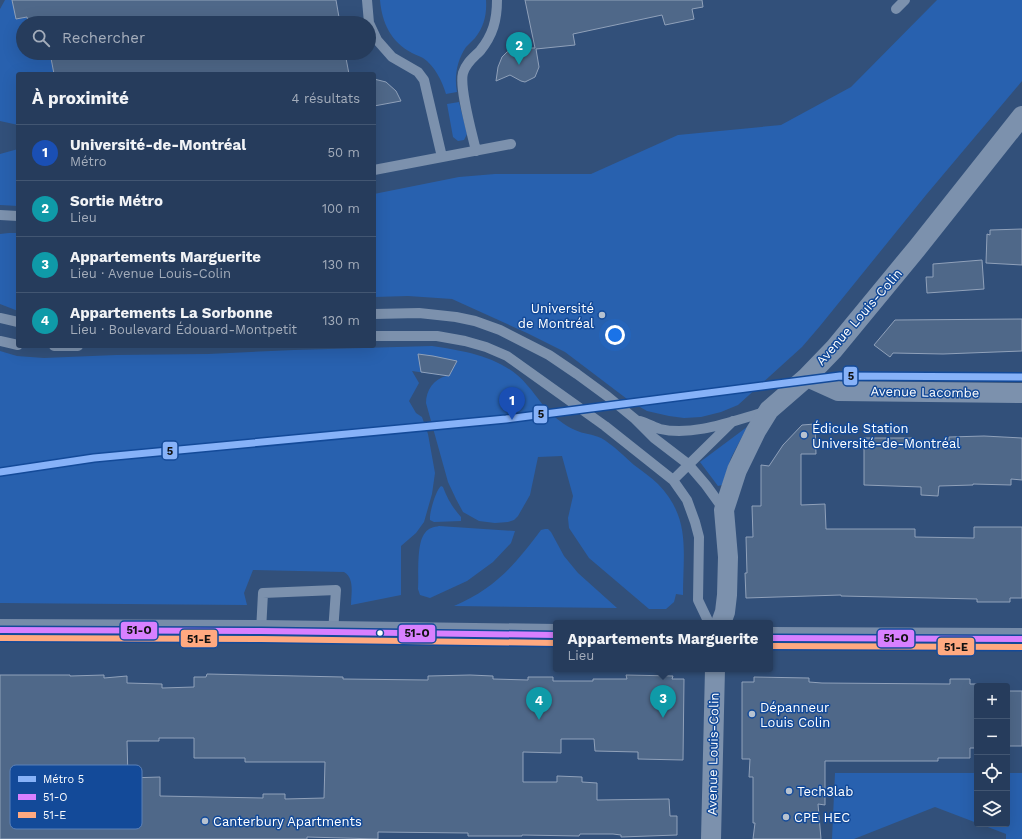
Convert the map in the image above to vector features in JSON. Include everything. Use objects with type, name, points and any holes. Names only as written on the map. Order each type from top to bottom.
[{"type":"street","name":"Avenue Louis-Colin","points":[[722,620],[725,612],[727,595],[728,556],[724,510],[736,470],[749,444],[770,410],[807,377],[834,349],[1021,120]]},
{"type":"street","name":"Avenue Lacombe","points":[[807,377],[838,391],[1022,393]]},
{"type":"street","points":[[0,630],[261,631],[553,635]]},
{"type":"street","points":[[773,638],[1022,639]]},
{"type":"street","name":"Avenue Louis-Colin","points":[[711,839],[715,672]]},
{"type":"lane","points":[[367,0],[368,16]]},
{"type":"lane","points":[[476,151],[464,95],[463,74],[467,64],[490,37],[497,16],[497,0]]},
{"type":"lane","points":[[896,9],[905,0]]},
{"type":"lane","points":[[376,38],[392,57],[418,72],[424,80],[442,157]]},
{"type":"lane","points":[[376,170],[511,144]]},
{"type":"lane","points":[[0,215],[16,216]]},
{"type":"lane","points":[[376,314],[419,313],[456,317],[475,321],[500,330],[549,354],[578,374],[636,419],[654,438],[688,464],[706,485],[724,510]]},
{"type":"lane","points":[[0,318],[16,322]]},
{"type":"lane","points":[[376,336],[437,336],[466,341],[486,347],[507,356],[605,426],[673,480],[687,500],[699,537],[698,600],[708,620]]},
{"type":"lane","points":[[0,341],[16,345]]},
{"type":"lane","points":[[636,419],[660,429],[681,432],[706,428],[770,410]]},
{"type":"lane","points":[[673,480],[734,420]]},
{"type":"lane","points":[[261,631],[263,593],[336,590],[333,632]]},
{"type":"shaded area","points":[[5,0],[12,0],[16,19],[16,60],[51,60],[54,72],[16,72],[16,125],[0,121],[0,9]]},
{"type":"shaded area","points":[[380,0],[486,0],[483,25],[475,38],[466,47],[458,63],[456,75],[457,92],[446,94],[440,79],[431,65],[423,58],[413,54],[398,43],[385,24]]},
{"type":"shaded area","points":[[937,0],[1022,0],[1022,81],[926,195],[802,347],[738,405],[721,412],[701,417],[684,418],[647,411],[631,402],[565,352],[452,299],[408,296],[376,297],[376,194],[459,177],[495,174],[591,174],[678,135],[781,125],[851,87]]},
{"type":"shaded area","points":[[459,102],[467,134],[464,140],[458,141],[453,137],[447,104]]},
{"type":"shaded area","points":[[16,150],[16,206],[0,205],[0,154]]},
{"type":"shaded area","points":[[16,233],[16,310],[0,304],[0,234]]},
{"type":"shaded area","points":[[432,346],[470,353],[496,362],[518,375],[546,409],[565,425],[598,437],[618,451],[658,484],[669,497],[676,510],[683,536],[683,595],[676,594],[674,602],[666,609],[649,609],[589,558],[569,528],[568,518],[573,496],[562,456],[538,457],[530,495],[518,516],[514,520],[495,523],[479,521],[463,512],[448,482],[426,403],[427,394],[434,382],[446,376],[412,371],[419,383],[409,401],[416,413],[422,417],[428,434],[435,473],[432,494],[424,522],[416,533],[401,546],[401,595],[351,605],[351,582],[350,578],[344,572],[253,570],[244,593],[247,605],[0,603],[0,351],[17,356],[44,358]]},
{"type":"shaded area","points":[[747,427],[731,458],[722,485],[718,486],[700,462]]},
{"type":"shaded area","points":[[441,486],[443,487],[453,507],[461,517],[461,521],[434,522],[430,520],[433,502]]},
{"type":"shaded area","points":[[439,526],[515,531],[511,543],[493,562],[467,581],[430,598],[420,595],[418,589],[418,560],[420,544],[426,531]]},
{"type":"shaded area","points":[[548,529],[551,532],[564,556],[578,573],[617,608],[454,606],[481,592],[503,575],[522,555],[541,530]]},
{"type":"shaded area","points":[[835,773],[974,773],[974,822],[935,807],[854,839],[832,839]]},
{"type":"shaded area","points":[[1010,773],[1022,773],[1022,839],[1006,839],[1006,834],[988,827],[1010,827]]},
{"type":"building","points":[[12,0],[336,0],[339,16],[16,16],[16,19]]},
{"type":"building","points":[[525,0],[702,0],[703,7],[692,9],[694,19],[665,25],[662,15],[573,34],[575,45],[536,49],[539,67],[535,77],[525,82],[510,75],[496,81],[498,67],[502,57],[507,52],[518,48],[535,48]]},
{"type":"building","points":[[51,60],[346,60],[349,72],[54,72]]},
{"type":"building","points":[[376,80],[386,82],[396,91],[401,101],[376,106]]},
{"type":"building","points":[[1022,229],[1022,265],[986,263],[987,234],[990,235],[990,230]]},
{"type":"building","points":[[982,260],[984,289],[927,293],[926,277],[933,277],[933,264]]},
{"type":"building","points":[[1022,319],[1022,351],[943,354],[893,353],[890,357],[874,345],[895,320]]},
{"type":"building","points":[[418,354],[457,361],[449,376],[421,372]]},
{"type":"building","points":[[815,424],[816,454],[801,454],[801,505],[825,504],[826,529],[915,529],[915,537],[974,538],[974,527],[1022,527],[1022,598],[1010,598],[1010,602],[977,602],[977,599],[841,595],[746,598],[746,537],[753,537],[752,506],[761,506],[761,465],[769,466],[783,445],[802,425]]},
{"type":"building","points":[[984,436],[1022,438],[1022,480],[1011,479],[1011,485],[973,484],[939,486],[938,496],[921,495],[921,487],[864,485],[864,438],[912,438],[912,441],[949,442],[949,437]]},
{"type":"building","points":[[207,674],[343,677],[343,679],[428,680],[428,676],[470,675],[493,676],[493,679],[528,680],[528,677],[553,677],[553,681],[593,681],[593,679],[627,679],[626,675],[673,676],[672,679],[684,679],[683,760],[638,759],[638,752],[595,751],[594,739],[561,739],[561,753],[523,752],[523,782],[557,782],[557,776],[582,777],[582,782],[597,783],[597,800],[669,799],[670,816],[677,816],[677,835],[621,837],[621,835],[613,834],[580,834],[579,836],[468,836],[468,833],[378,832],[378,839],[307,837],[307,839],[0,839],[0,675],[104,675],[104,678],[127,676],[127,683],[162,684],[162,688],[194,687],[194,677],[206,677]],"holes":[[[159,738],[194,738],[194,758],[245,758],[245,762],[325,762],[324,798],[285,799],[285,794],[263,794],[263,798],[160,796],[160,777],[142,778],[142,829],[10,829],[10,765],[128,765],[127,741],[159,741]]]},
{"type":"building","points":[[754,677],[809,678],[809,682],[822,683],[950,684],[950,679],[970,679],[970,684],[974,684],[974,748],[970,748],[970,758],[938,758],[938,761],[825,761],[825,805],[818,804],[821,839],[753,839],[755,823],[753,823],[753,777],[749,777],[750,759],[742,759],[742,682],[754,682]]},
{"type":"building","points":[[1010,691],[1022,691],[1022,746],[1010,746]]},
{"type":"metro line","name":"5","points":[[0,472],[94,458],[506,419],[840,376],[1022,377]]},
{"type":"transit line","name":"51-O","points":[[0,630],[261,631],[553,635]]},
{"type":"transit line","name":"51-E","points":[[0,638],[261,639],[553,643]]},
{"type":"transit line","name":"51-O","points":[[773,638],[1022,639]]},
{"type":"transit line","name":"51-E","points":[[773,646],[1022,647]]},
{"type":"place","name":"Sortie Métro","points":[[519,65]]},
{"type":"place","name":"Université de Montréal","points":[[602,315]]},
{"type":"place","name":"Université-de-Montréal","points":[[512,420]]},
{"type":"place","name":"Édicule Station Université-de-Montréal","points":[[804,435]]},
{"type":"place","name":"Dépanneur Louis Colin","points":[[752,714]]},
{"type":"place","name":"Appartements Marguerite","points":[[663,718]]},
{"type":"place","name":"Appartements La Sorbonne","points":[[539,720]]},
{"type":"place","name":"Tech3lab","points":[[789,791]]},
{"type":"place","name":"CPE HEC","points":[[786,817]]},
{"type":"place","name":"Canterbury Apartments","points":[[205,821]]}]
